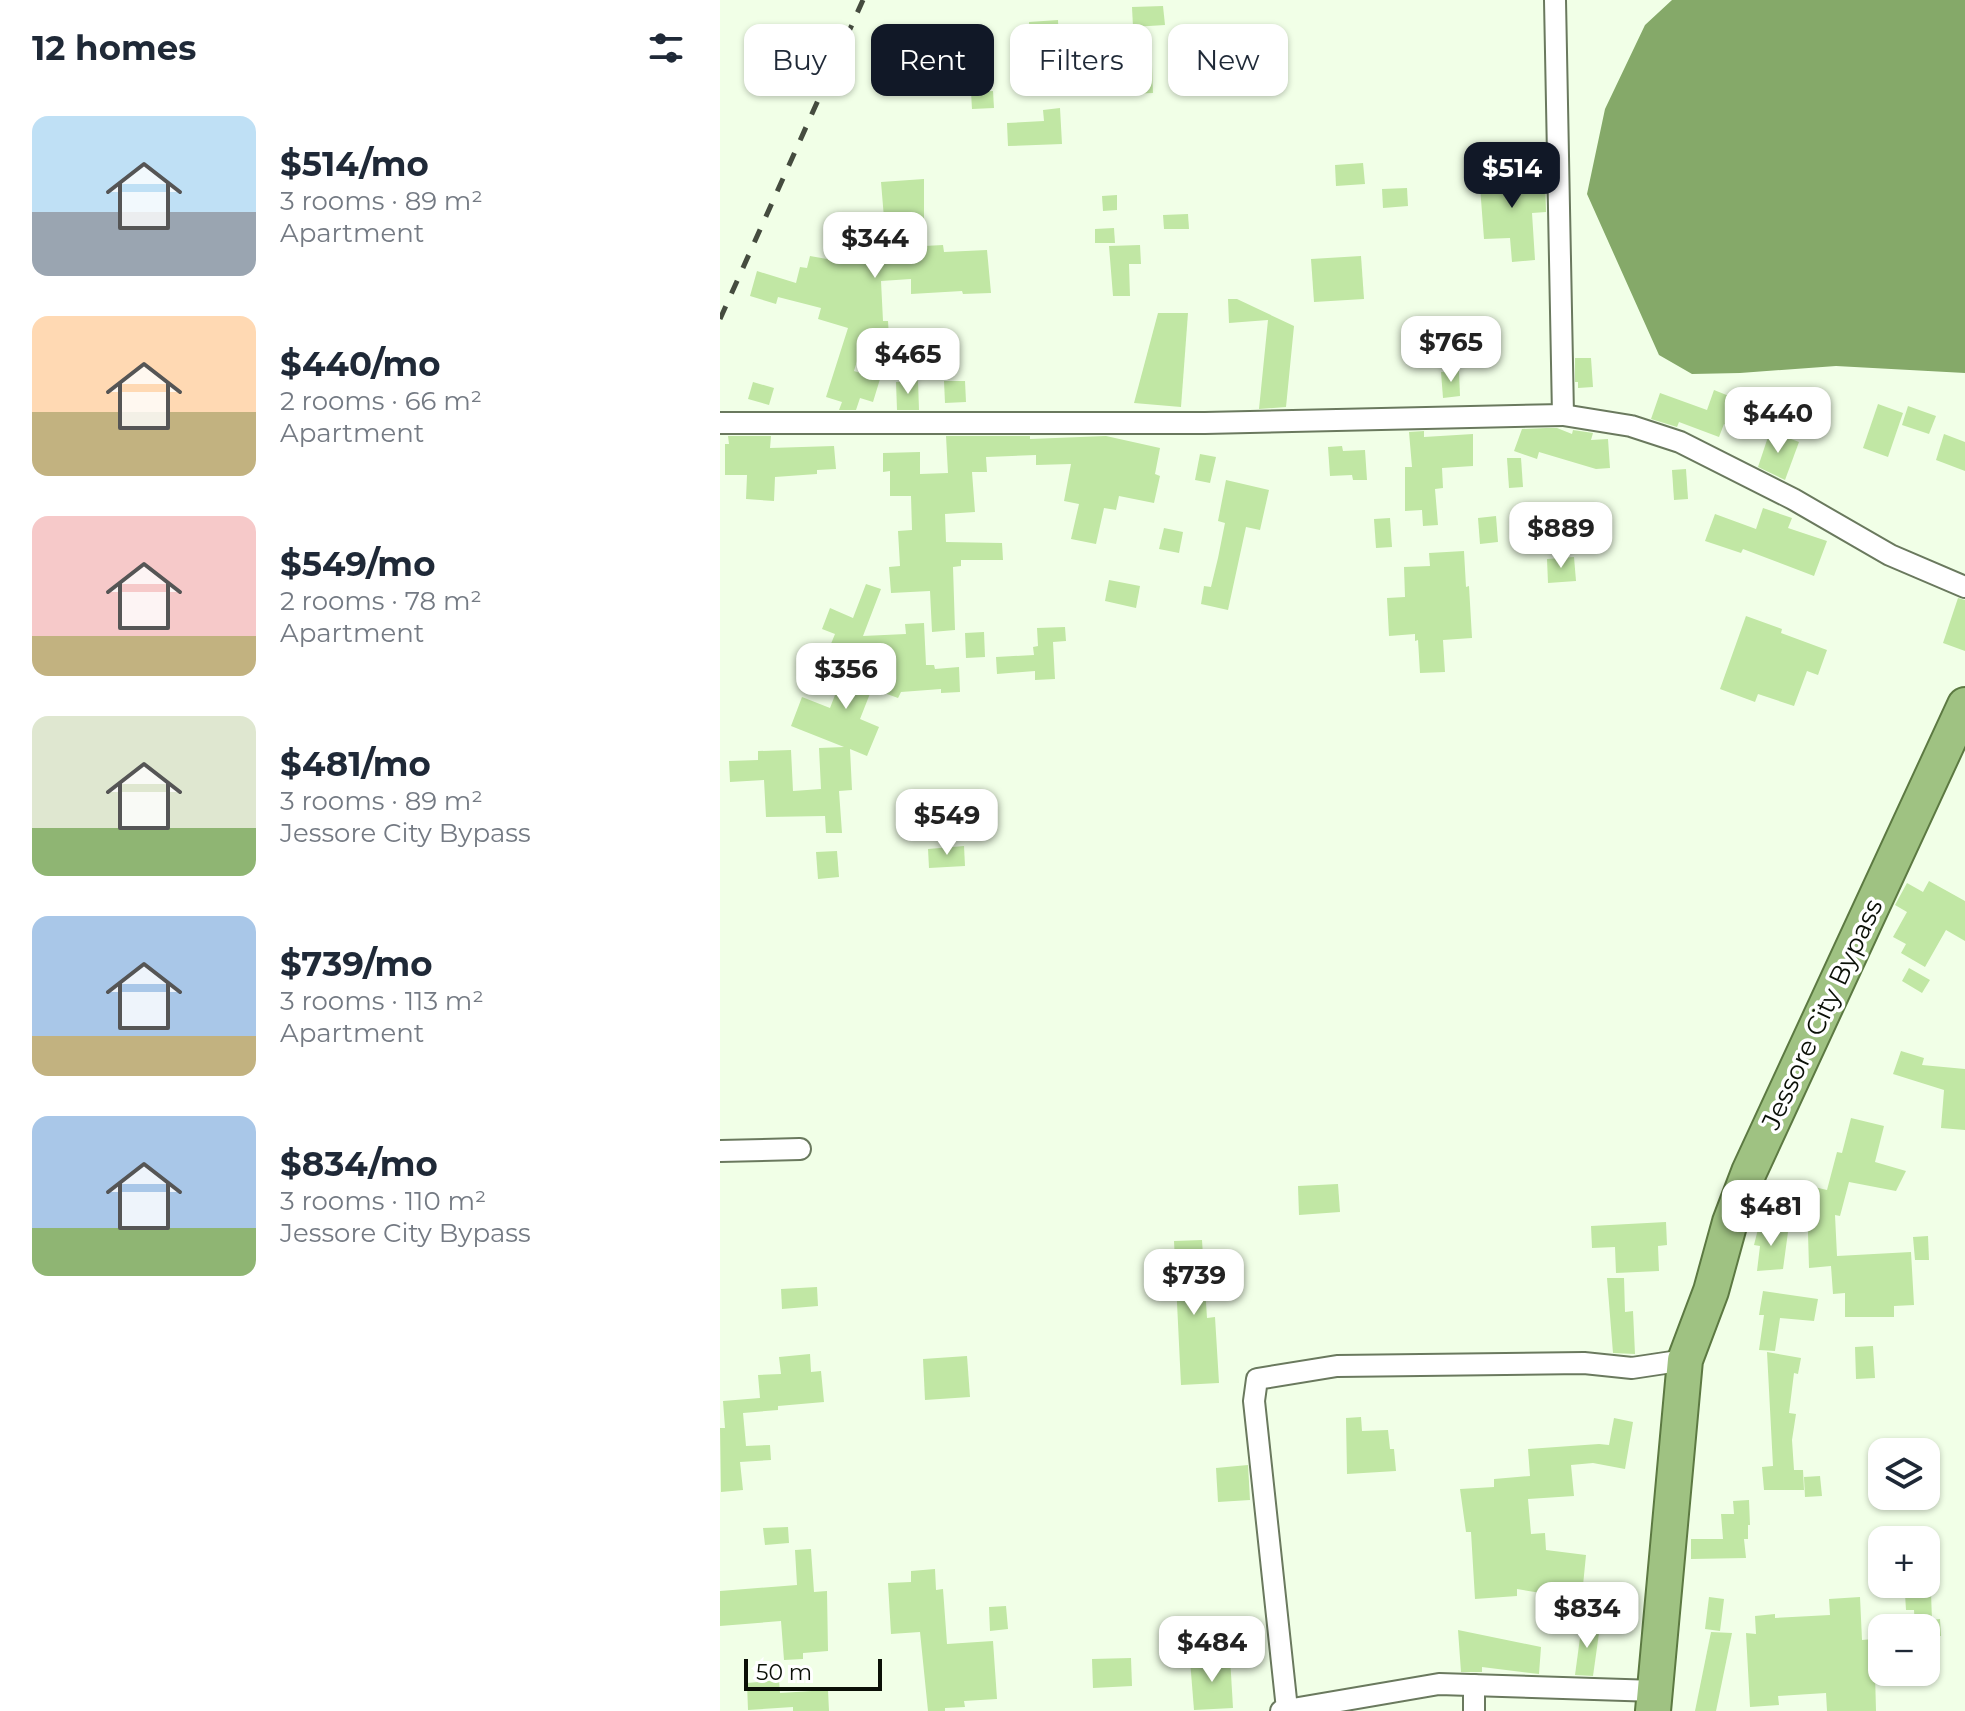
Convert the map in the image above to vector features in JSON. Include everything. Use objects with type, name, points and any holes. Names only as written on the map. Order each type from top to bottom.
[{"type":"highway","name":"Jessore City Bypass","points":[[1655,1701],[1685,1360],[1749,1172],[1965,705]]},
{"type":"street","points":[[1555,0],[1563,415]]},
{"type":"street","points":[[720,423],[1205,423],[1563,415],[1631,426],[1680,442],[1793,499],[1890,555],[1965,587]]},
{"type":"street","points":[[720,1151],[800,1149]]},
{"type":"street","points":[[1655,1701],[1439,1684],[1284,1710],[1254,1401],[1257,1379],[1337,1366],[1584,1363],[1632,1368],[1685,1360]]},
{"type":"street","points":[[1474,1685],[1474,1711]]},
{"type":"shaded area","points":[[1672,0],[1965,0],[1965,373],[1836,366],[1692,374],[1659,355],[1587,194],[1605,109],[1645,25]]},
{"type":"building","points":[[1163,6],[1165,25],[1133,24],[1132,7]]},
{"type":"building","points":[[1058,20],[1058,24],[1029,24]]},
{"type":"building","points":[[971,96],[993,96],[994,108],[972,109]]},
{"type":"building","points":[[1060,108],[1062,144],[1008,146],[1007,123],[1044,121],[1043,110]]},
{"type":"building","points":[[1363,163],[1365,184],[1336,186],[1335,165]]},
{"type":"building","points":[[1502,172],[1502,178],[1545,175],[1546,212],[1532,213],[1535,260],[1512,262],[1510,238],[1484,239],[1479,173]]},
{"type":"building","points":[[924,179],[924,246],[943,245],[944,252],[987,250],[991,293],[911,294],[911,279],[881,281],[883,321],[888,321],[889,337],[864,338],[854,371],[880,379],[873,402],[860,398],[856,410],[839,410],[842,402],[826,397],[848,328],[818,319],[821,308],[778,297],[776,304],[750,296],[757,271],[796,283],[800,267],[807,268],[810,256],[827,259],[830,246],[833,247],[835,228],[873,228],[873,219],[884,218],[881,182]]},
{"type":"building","points":[[1407,188],[1408,206],[1383,208],[1382,189]]},
{"type":"building","points":[[1117,195],[1117,210],[1103,211],[1102,196]]},
{"type":"building","points":[[1188,214],[1189,229],[1164,229],[1163,215]]},
{"type":"building","points":[[1114,228],[1115,243],[1095,243],[1095,229]]},
{"type":"building","points":[[1140,245],[1141,264],[1129,264],[1130,296],[1113,296],[1109,246]]},
{"type":"building","points":[[1361,256],[1364,299],[1314,302],[1311,259]]},
{"type":"building","points":[[1228,299],[1237,299],[1294,326],[1286,407],[1259,409],[1268,320],[1229,323]]},
{"type":"building","points":[[1158,313],[1188,313],[1181,407],[1134,403]]},
{"type":"building","points":[[1575,358],[1591,358],[1593,387],[1578,388]]},
{"type":"building","points":[[1459,371],[1460,396],[1443,398],[1441,372]]},
{"type":"building","points":[[918,381],[919,410],[897,410],[896,382]]},
{"type":"building","points":[[944,381],[965,381],[966,402],[945,403]]},
{"type":"building","points":[[753,382],[774,388],[769,405],[748,399]]},
{"type":"building","points":[[1714,390],[1764,410],[1755,435],[1724,424],[1719,437],[1679,422],[1677,427],[1651,419],[1660,393],[1707,410]]},
{"type":"building","points":[[1878,404],[1903,413],[1888,457],[1863,448]]},
{"type":"building","points":[[1908,406],[1936,416],[1929,434],[1902,425]]},
{"type":"building","points":[[1557,428],[1572,434],[1573,430],[1593,433],[1591,440],[1608,439],[1610,468],[1596,469],[1539,452],[1537,459],[1514,451],[1522,429]]},
{"type":"building","points":[[1424,431],[1424,437],[1473,434],[1473,466],[1442,468],[1443,488],[1435,489],[1438,525],[1423,526],[1422,510],[1405,511],[1405,467],[1412,467],[1409,432]]},
{"type":"building","points":[[1770,431],[1799,442],[1785,480],[1758,467]]},
{"type":"building","points":[[1944,434],[1965,442],[1965,471],[1936,460]]},
{"type":"building","points":[[728,436],[771,436],[770,448],[834,446],[836,469],[817,470],[817,474],[775,477],[774,501],[746,499],[747,475],[725,475]]},
{"type":"building","points":[[946,436],[1030,436],[1030,439],[1106,436],[1160,448],[1155,474],[1160,476],[1154,503],[1119,496],[1116,510],[1104,508],[1096,544],[1071,539],[1079,504],[1064,501],[1071,464],[1036,465],[1036,455],[986,457],[987,472],[972,472],[975,512],[945,514],[946,542],[1002,543],[1003,560],[961,560],[961,566],[953,567],[955,630],[932,632],[930,591],[891,593],[889,567],[900,566],[898,531],[912,530],[911,496],[890,496],[890,471],[883,472],[883,453],[920,452],[920,474],[948,473]]},
{"type":"building","points":[[1342,446],[1343,451],[1365,450],[1367,480],[1353,480],[1352,475],[1330,476],[1328,447]]},
{"type":"building","points":[[1200,454],[1216,457],[1210,483],[1195,480]]},
{"type":"building","points":[[1507,458],[1521,458],[1523,487],[1509,488]]},
{"type":"building","points":[[1686,469],[1688,499],[1674,500],[1672,470]]},
{"type":"building","points":[[1226,480],[1269,490],[1260,530],[1246,527],[1228,610],[1201,604],[1204,586],[1211,587],[1218,558],[1225,523],[1218,521]]},
{"type":"building","points":[[1763,508],[1792,518],[1788,528],[1827,541],[1814,576],[1743,549],[1741,553],[1705,541],[1715,514],[1756,529]]},
{"type":"building","points":[[1496,516],[1498,542],[1480,544],[1478,518]]},
{"type":"building","points":[[1390,518],[1392,547],[1376,548],[1374,519]]},
{"type":"building","points":[[1164,528],[1183,532],[1179,553],[1159,549]]},
{"type":"building","points":[[1464,551],[1472,638],[1443,640],[1445,672],[1420,673],[1415,634],[1389,636],[1387,598],[1405,597],[1404,567],[1430,566],[1429,553]]},
{"type":"building","points":[[1574,557],[1576,581],[1548,583],[1547,559]]},
{"type":"building","points":[[1109,580],[1140,586],[1136,608],[1105,601]]},
{"type":"building","points":[[866,584],[881,589],[863,636],[906,634],[905,624],[924,623],[926,665],[934,665],[935,669],[959,667],[960,692],[941,693],[941,689],[901,692],[898,698],[871,691],[860,719],[879,727],[867,756],[850,749],[852,790],[839,791],[842,833],[826,833],[825,816],[766,817],[764,780],[730,782],[729,761],[758,760],[758,751],[791,750],[793,791],[821,789],[819,748],[844,747],[791,726],[802,697],[830,708],[840,682],[819,673],[835,634],[822,629],[830,608],[853,618]]},
{"type":"building","points":[[1958,598],[1965,600],[1965,651],[1943,643]]},
{"type":"building","points":[[1746,616],[1827,650],[1818,675],[1807,671],[1794,706],[1758,694],[1755,702],[1720,689]]},
{"type":"building","points":[[1065,627],[1066,641],[1053,642],[1055,679],[1035,680],[1035,671],[997,674],[996,657],[1034,655],[1033,647],[1038,646],[1037,628]]},
{"type":"building","points":[[984,632],[985,657],[966,658],[965,633]]},
{"type":"building","points":[[964,846],[965,866],[929,868],[928,849]]},
{"type":"building","points":[[837,851],[839,877],[818,879],[816,852]]},
{"type":"building","points":[[1929,881],[1965,901],[1965,941],[1946,930],[1925,967],[1901,953],[1906,944],[1893,937],[1907,912],[1895,905],[1907,883],[1923,892]]},
{"type":"building","points":[[1909,968],[1930,980],[1922,993],[1902,981]]},
{"type":"building","points":[[1901,1051],[1924,1058],[1922,1065],[1965,1069],[1965,1130],[1941,1128],[1944,1090],[1893,1074]]},
{"type":"building","points":[[1851,1118],[1884,1126],[1875,1162],[1906,1171],[1896,1191],[1849,1182],[1840,1216],[1835,1215],[1837,1256],[1911,1252],[1914,1305],[1894,1306],[1894,1317],[1845,1317],[1845,1293],[1833,1294],[1831,1266],[1809,1268],[1807,1198],[1810,1186],[1827,1190],[1837,1152],[1842,1153]]},
{"type":"building","points":[[1338,1184],[1340,1212],[1299,1215],[1298,1186]]},
{"type":"building","points":[[1666,1222],[1667,1245],[1658,1246],[1659,1271],[1616,1273],[1615,1247],[1592,1248],[1591,1226]]},
{"type":"building","points":[[1759,1225],[1788,1232],[1783,1269],[1757,1271],[1760,1246],[1754,1245]]},
{"type":"building","points":[[1928,1236],[1929,1260],[1915,1260],[1913,1237]]},
{"type":"building","points":[[1202,1240],[1207,1318],[1215,1317],[1219,1383],[1181,1385],[1174,1241]]},
{"type":"building","points":[[1607,1278],[1624,1278],[1625,1312],[1633,1311],[1635,1354],[1613,1353]]},
{"type":"building","points":[[817,1287],[818,1306],[782,1309],[781,1289]]},
{"type":"building","points":[[1763,1291],[1818,1299],[1814,1321],[1780,1318],[1775,1351],[1759,1350],[1764,1315],[1759,1315]]},
{"type":"building","points":[[1873,1346],[1875,1378],[1856,1379],[1855,1347]]},
{"type":"building","points":[[1767,1352],[1801,1358],[1798,1374],[1794,1373],[1789,1413],[1796,1414],[1792,1440],[1794,1470],[1803,1470],[1804,1490],[1764,1490],[1762,1467],[1773,1466]]},
{"type":"building","points":[[810,1354],[811,1372],[821,1371],[824,1402],[743,1413],[746,1446],[770,1445],[771,1460],[740,1462],[743,1490],[721,1492],[720,1428],[725,1428],[723,1401],[760,1398],[758,1375],[781,1374],[779,1357]]},
{"type":"building","points":[[967,1356],[970,1397],[925,1400],[923,1359]]},
{"type":"building","points":[[1361,1417],[1362,1431],[1388,1430],[1396,1471],[1347,1474],[1346,1418]]},
{"type":"building","points":[[1614,1418],[1633,1422],[1625,1469],[1593,1463],[1571,1465],[1574,1496],[1528,1499],[1531,1534],[1545,1533],[1546,1550],[1586,1555],[1579,1626],[1550,1621],[1553,1595],[1517,1589],[1517,1596],[1475,1599],[1471,1532],[1466,1532],[1460,1489],[1494,1487],[1494,1479],[1530,1476],[1528,1449],[1609,1445]]},
{"type":"building","points":[[1248,1465],[1250,1500],[1218,1502],[1216,1468]]},
{"type":"building","points":[[1820,1476],[1822,1496],[1805,1497],[1804,1477]]},
{"type":"building","points":[[1749,1500],[1750,1525],[1748,1539],[1744,1539],[1746,1558],[1691,1559],[1691,1539],[1723,1539],[1721,1514],[1734,1514],[1733,1501]]},
{"type":"building","points":[[788,1527],[789,1543],[765,1545],[763,1528]]},
{"type":"building","points":[[811,1549],[814,1592],[827,1591],[828,1651],[803,1653],[803,1659],[784,1660],[781,1621],[720,1626],[720,1591],[797,1585],[795,1550]]},
{"type":"building","points":[[935,1569],[936,1590],[943,1589],[947,1644],[993,1641],[997,1699],[964,1701],[965,1707],[928,1711],[920,1632],[891,1634],[888,1583],[911,1582],[911,1571]]},
{"type":"building","points":[[1709,1597],[1724,1599],[1720,1631],[1705,1629]]},
{"type":"building","points":[[1860,1597],[1862,1640],[1868,1639],[1868,1686],[1875,1686],[1876,1711],[1827,1711],[1826,1693],[1778,1696],[1779,1705],[1750,1707],[1746,1633],[1756,1634],[1755,1616],[1830,1615],[1829,1599]]},
{"type":"building","points":[[1905,1598],[1931,1598],[1932,1614],[1914,1614],[1914,1610],[1906,1610]]},
{"type":"building","points":[[1006,1606],[1008,1629],[990,1631],[989,1607]]},
{"type":"building","points":[[1582,1623],[1600,1626],[1593,1676],[1575,1675]]},
{"type":"building","points":[[1458,1630],[1541,1647],[1539,1674],[1482,1667],[1482,1672],[1461,1672]]},
{"type":"building","points":[[1711,1632],[1732,1633],[1716,1711],[1695,1711]]},
{"type":"building","points":[[1230,1657],[1233,1708],[1194,1710],[1190,1660]]},
{"type":"building","points":[[1131,1658],[1132,1686],[1093,1688],[1092,1659]]},
{"type":"building","points":[[779,1680],[780,1693],[828,1690],[829,1711],[793,1711],[793,1707],[748,1710],[747,1683]]},
{"type":"railway","points":[[720,319],[863,0]]}]
